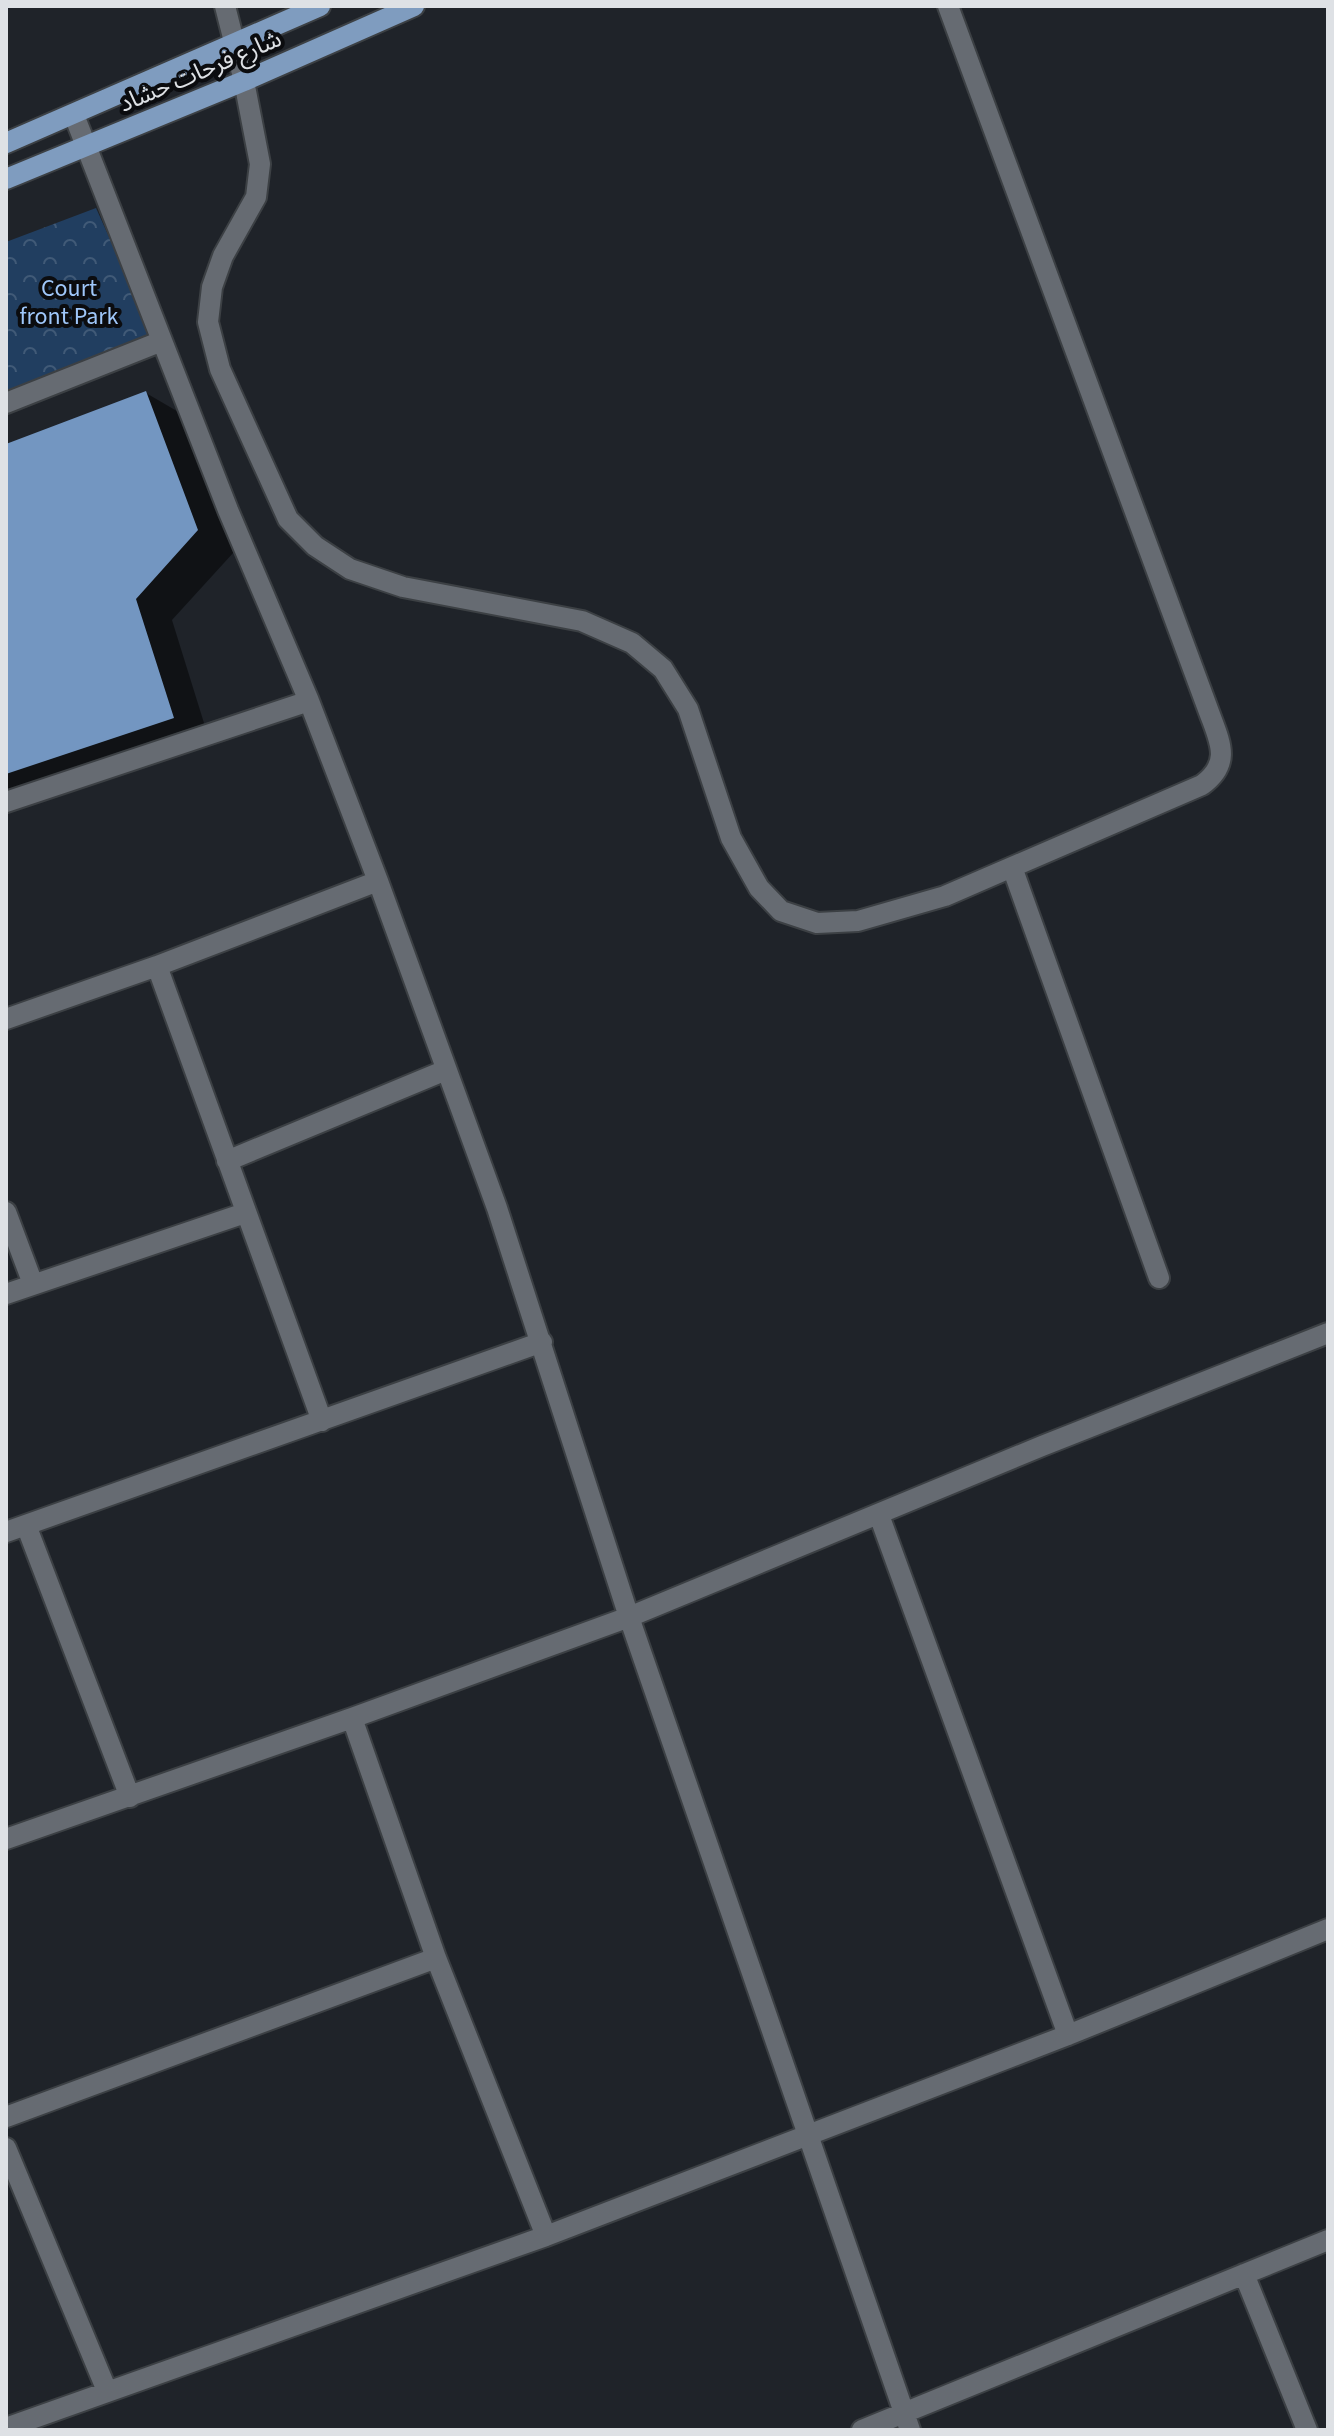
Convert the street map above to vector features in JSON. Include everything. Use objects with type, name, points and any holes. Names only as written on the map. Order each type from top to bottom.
[{"type":"main road","name":"شارع فرحات حشاد","points":[[6,143],[320,6]]},
{"type":"main road","name":"شارع فرحات حشاد","points":[[6,179],[244,81],[414,6]]},
{"type":"street","points":[[225,6],[260,164],[256,197],[223,256],[212,287],[208,322],[220,369],[288,519],[315,546],[350,569],[403,587],[582,621],[632,643],[663,669],[688,709],[731,838],[759,888],[781,911],[817,923],[858,921],[945,896],[1202,785],[1221,766],[1220,749],[1204,697],[948,6]]},
{"type":"street","points":[[74,115],[228,510],[309,701],[378,881],[542,1342],[629,1617],[908,2422]]},
{"type":"street","points":[[6,403],[162,341]]},
{"type":"street","points":[[6,802],[309,701]]},
{"type":"street","points":[[1012,867],[1159,1278]]},
{"type":"street","points":[[6,1019],[157,966],[378,881]]},
{"type":"street","points":[[157,966],[322,1421]]},
{"type":"street","points":[[227,1161],[446,1070]]},
{"type":"street","points":[[6,1212],[33,1284]]},
{"type":"street","points":[[6,1294],[245,1213]]},
{"type":"street","points":[[6,1839],[629,1617],[1042,1446],[1328,1333]]},
{"type":"street","points":[[130,1797],[16,1529],[542,1342]]},
{"type":"street","points":[[879,1515],[1068,2035]]},
{"type":"street","points":[[352,1718],[436,1958],[546,2236]]},
{"type":"street","points":[[6,2428],[546,2236],[1068,2035],[1328,1929]]},
{"type":"street","points":[[6,2117],[436,1958]]},
{"type":"street","points":[[6,2148],[107,2391]]},
{"type":"street","points":[[862,2430],[908,2422],[1328,2240]]},
{"type":"street","points":[[1244,2274],[1307,2430]]},
{"type":"green space","name":"Court front Park","points":[[96,208],[154,337],[6,394],[6,242]]},
{"type":"building","points":[[146,391],[198,530],[136,599],[174,718],[6,774],[6,444]]}]
